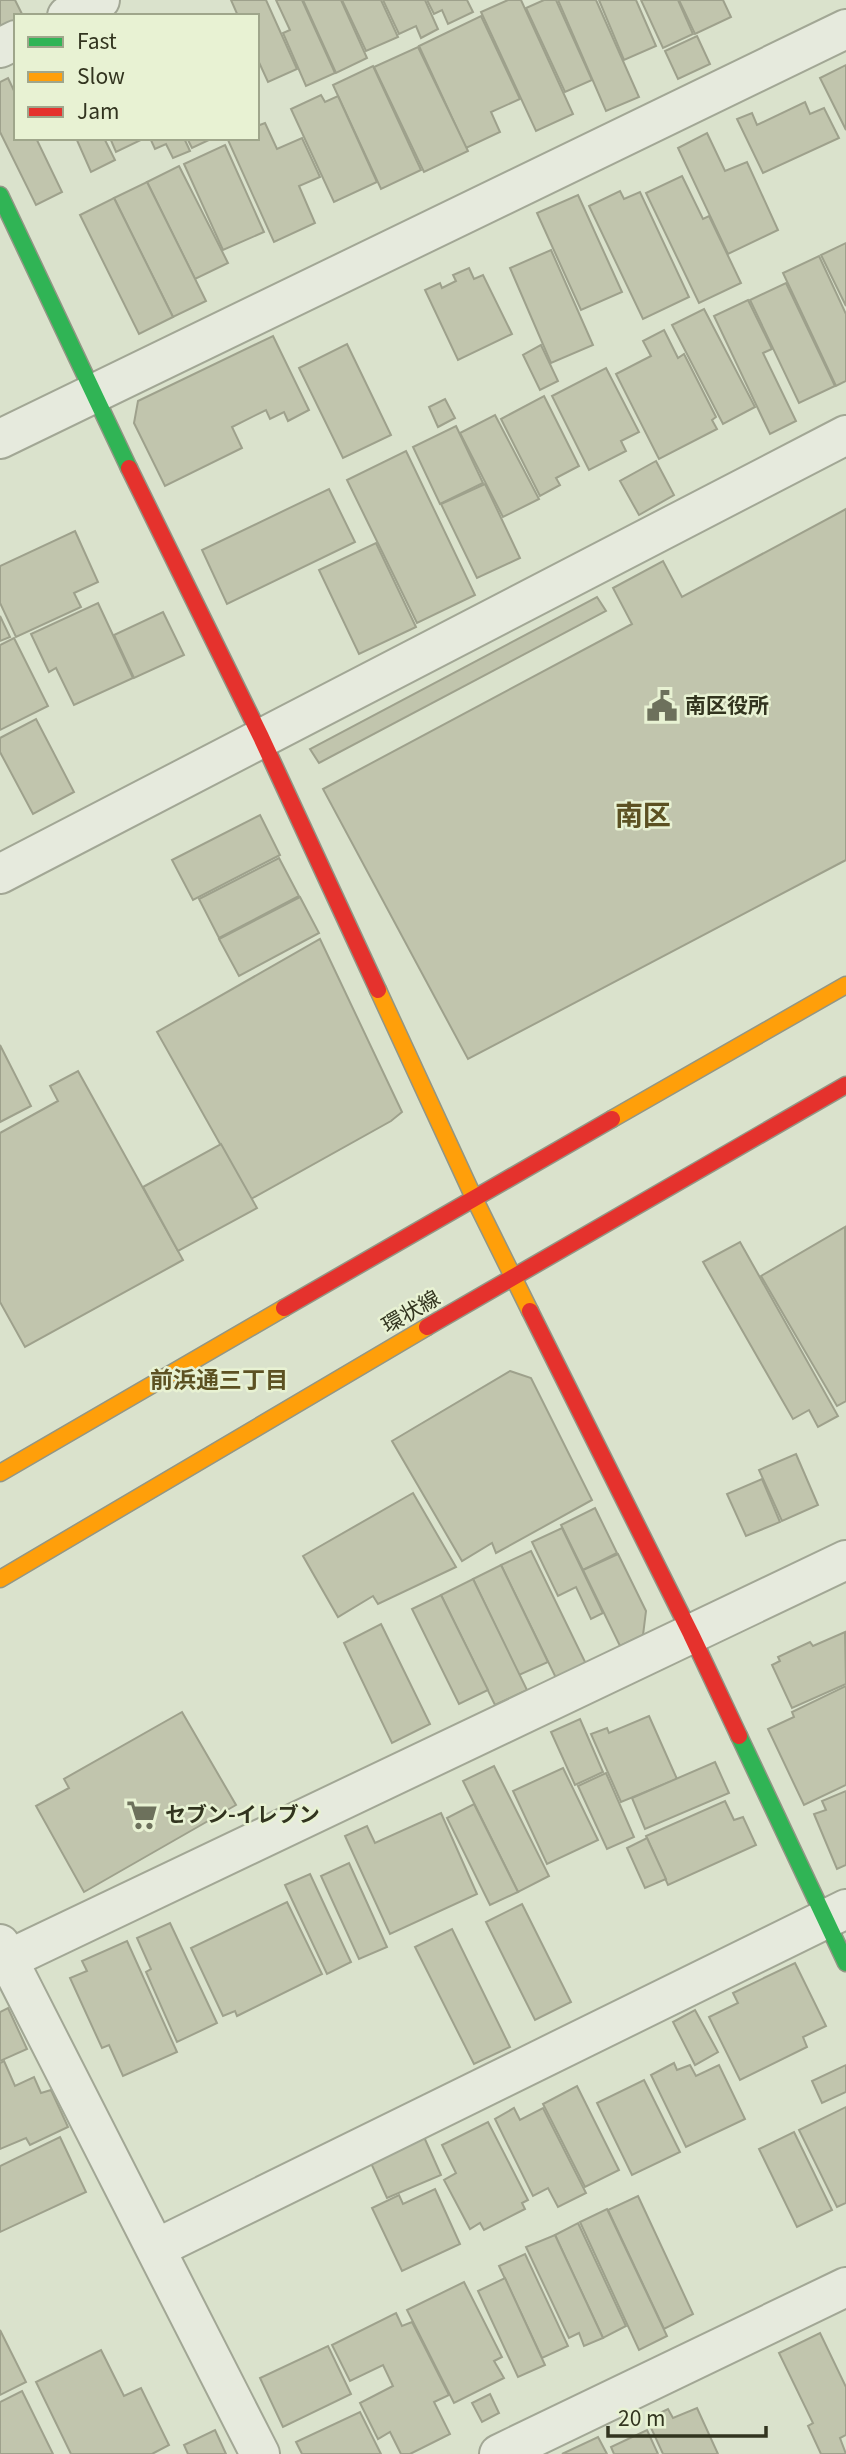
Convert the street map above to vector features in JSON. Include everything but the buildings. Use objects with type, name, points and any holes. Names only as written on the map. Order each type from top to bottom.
[{"type":"street","points":[[71,14],[100,0]]},
{"type":"street","points":[[0,439],[846,29]]},
{"type":"street","points":[[0,195],[93,395],[261,737],[474,1198],[691,1634],[836,1914],[846,1963]]},
{"type":"street","points":[[0,874],[846,435]]},
{"type":"street","points":[[0,1473],[846,985]]},
{"type":"street","name":"環状線","points":[[0,1579],[513,1277],[846,1085]]},
{"type":"street","points":[[261,2454],[4,1952],[846,1560]]},
{"type":"street","points":[[157,2248],[836,1914]]},
{"type":"street","points":[[499,2454],[846,2287]]},
{"type":"traffic: fast","points":[[0,195],[129,468]]},
{"type":"traffic: fast","points":[[739,1736],[846,1963]]},
{"type":"traffic: slow","points":[[612,1119],[846,985]]},
{"type":"traffic: slow","points":[[378,990],[474,1198],[530,1311]]},
{"type":"traffic: slow","points":[[0,1473],[284,1308]]},
{"type":"traffic: slow","points":[[0,1579],[427,1327]]},
{"type":"traffic: jam","points":[[129,468],[261,737],[378,990]]},
{"type":"traffic: jam","points":[[427,1327],[846,1085]]},
{"type":"traffic: jam","points":[[284,1308],[612,1119]]},
{"type":"traffic: jam","points":[[530,1311],[739,1736]]},
{"type":"place","name":"南区役所","points":[[662,706]]},
{"type":"place","name":"セブン-イレブン","points":[[142,1815]]},
{"type":"district","name":"南区","points":[[643,815]]},
{"type":"district","name":"前浜通三丁目","points":[[219,1380]]}]
